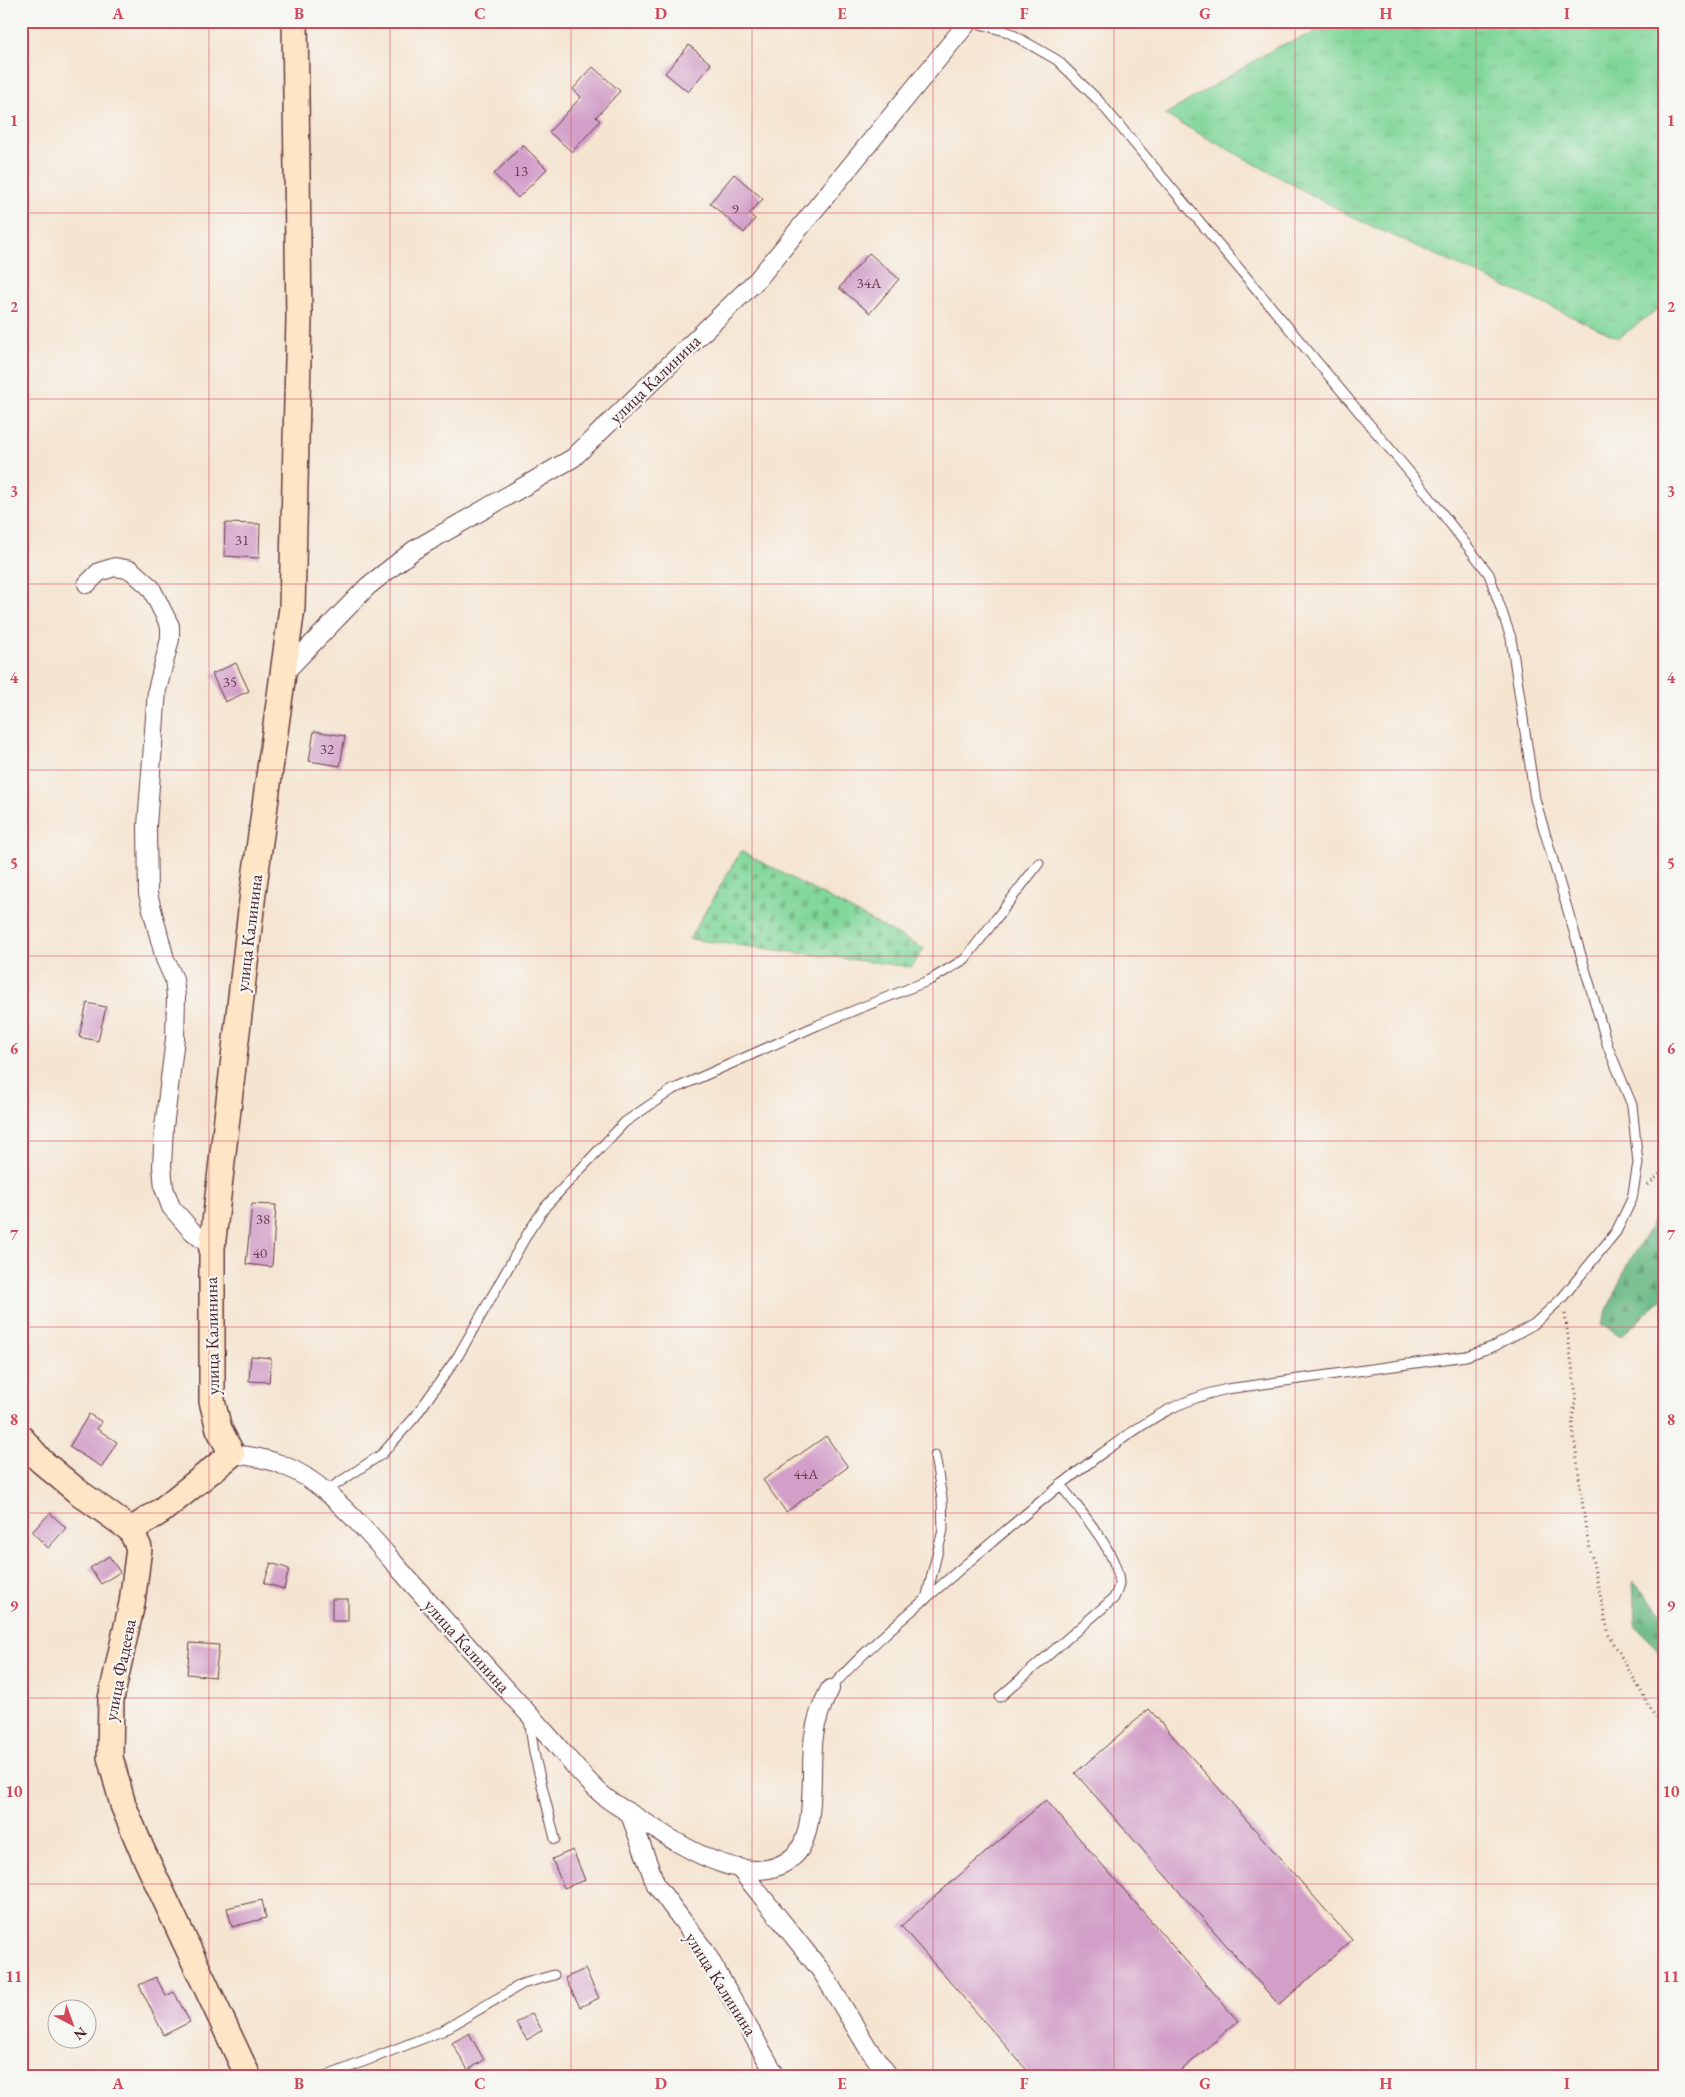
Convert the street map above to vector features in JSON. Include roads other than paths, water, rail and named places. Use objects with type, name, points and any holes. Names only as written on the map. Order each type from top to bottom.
[{"type":"street","name":"улица Калинина","points":[[295,21],[299,318],[292,608],[252,903],[212,1248],[212,1401],[219,1429],[232,1454],[260,1456],[282,1463],[326,1491],[370,1536],[528,1714],[604,1796],[690,1849],[739,1868],[755,1870],[772,1869],[795,1855],[803,1843],[809,1815],[814,1736],[823,1703],[830,1689]]},
{"type":"street","name":"улица Калинина","points":[[284,673],[368,586],[414,550],[573,458],[758,279],[969,21]]},
{"type":"street","points":[[87,584],[99,572],[115,567],[130,570],[151,588],[170,626],[170,639],[157,690],[147,826],[148,894],[165,959],[174,979],[176,997],[175,1039],[164,1127],[162,1166],[164,1188],[171,1207],[191,1230],[212,1248]]},
{"type":"street","points":[[21,1438],[41,1461],[77,1491],[131,1530],[161,1511],[232,1454]]},
{"type":"street","name":"улица Фадеева","points":[[131,1530],[139,1548],[131,1611],[111,1699],[110,1757],[122,1805],[248,2076]]},
{"type":"street","name":"улица Калинина","points":[[629,1812],[656,1885],[705,1951],[776,2076]]},
{"type":"street","points":[[739,1868],[822,1972],[868,2048],[889,2076]]},
{"type":"lane","points":[[830,1689],[848,1668],[1060,1484],[1166,1410],[1197,1396],[1227,1389],[1466,1356],[1495,1346],[1534,1324],[1562,1298],[1616,1232],[1632,1199],[1638,1163],[1632,1105],[1608,1047],[1535,799],[1511,638],[1489,574],[1421,486],[1098,100],[1057,60],[1008,32],[969,21]]},
{"type":"lane","points":[[326,1491],[382,1454],[415,1416],[458,1356],[529,1231],[546,1206],[625,1122],[672,1090],[818,1025],[930,980],[965,959],[1039,863]]},
{"type":"lane","points":[[926,1600],[943,1530],[942,1498],[935,1456]]},
{"type":"lane","points":[[1000,1697],[1114,1598],[1119,1586],[1118,1572],[1108,1550],[1060,1484]]},
{"type":"lane","points":[[528,1714],[534,1753],[555,1839]]},
{"type":"lane","points":[[327,2076],[442,2031],[522,1984],[554,1975]]}]
